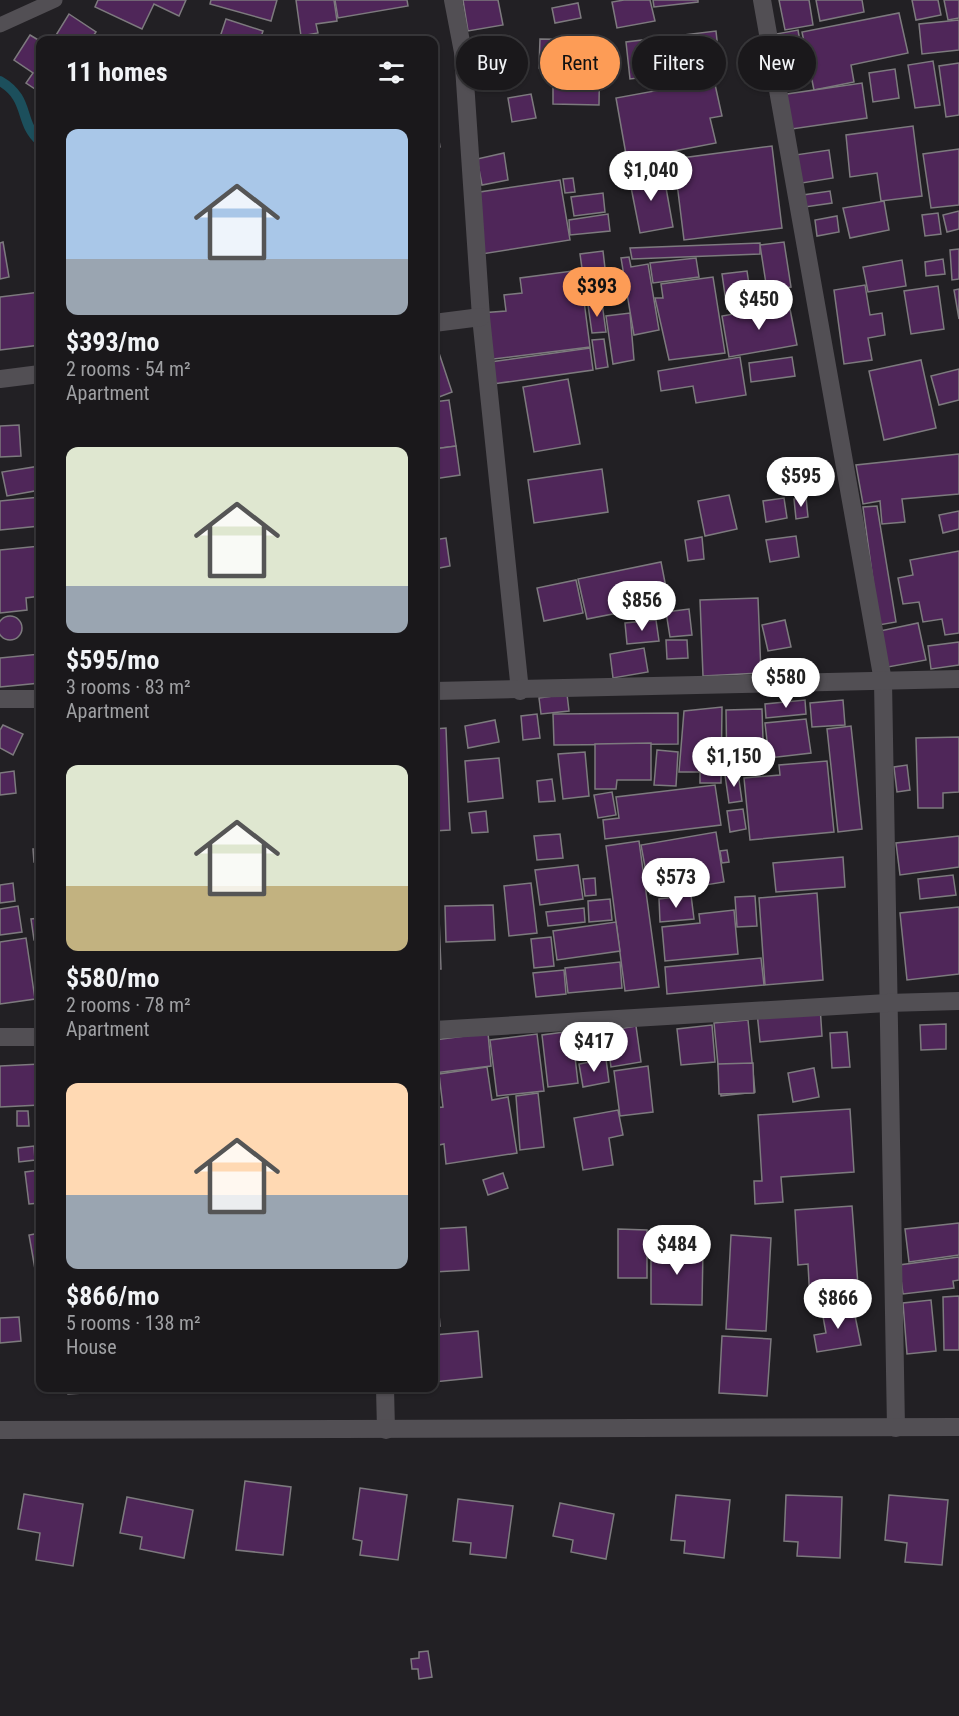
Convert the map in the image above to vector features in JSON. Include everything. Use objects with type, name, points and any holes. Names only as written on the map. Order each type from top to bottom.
[{"type":"street","points":[[453,0],[463,52],[481,317],[520,691]]},
{"type":"street","points":[[762,0],[883,681],[896,1428]]},
{"type":"street","points":[[438,322],[481,317]]},
{"type":"street","points":[[0,379],[36,374]]},
{"type":"street","points":[[438,692],[959,679]]},
{"type":"street","points":[[0,699],[36,699]]},
{"type":"street","points":[[438,1030],[887,1003],[959,1001]]},
{"type":"street","points":[[0,1037],[36,1037]]},
{"type":"street","points":[[385,1392],[386,1430]]},
{"type":"street","points":[[0,1430],[959,1427]]},
{"type":"lane","points":[[0,25],[55,0]]},
{"type":"building","points":[[98,0],[186,0],[179,16],[154,4],[142,29],[95,7]]},
{"type":"building","points":[[211,0],[277,0],[271,21],[210,4]]},
{"type":"building","points":[[296,0],[334,0],[337,21],[316,24],[318,33],[301,36]]},
{"type":"building","points":[[335,0],[407,0],[408,6],[338,18]]},
{"type":"building","points":[[463,0],[498,0],[503,25],[468,31]]},
{"type":"building","points":[[650,0],[655,21],[617,28],[612,2]]},
{"type":"building","points":[[653,0],[698,0],[698,2],[654,7]]},
{"type":"building","points":[[779,0],[809,0],[813,25],[785,30]]},
{"type":"building","points":[[816,0],[862,0],[864,12],[820,21]]},
{"type":"building","points":[[912,0],[938,0],[941,15],[916,20]]},
{"type":"building","points":[[944,0],[959,0],[959,18],[948,20]]},
{"type":"building","points":[[578,3],[581,18],[555,23],[552,8]]},
{"type":"building","points":[[899,13],[908,53],[851,65],[854,82],[816,90],[816,36],[803,36],[802,32]]},
{"type":"building","points":[[69,14],[96,32],[93,36],[55,36]]},
{"type":"building","points":[[226,19],[263,31],[261,36],[220,36]]},
{"type":"building","points":[[959,20],[959,50],[922,54],[919,24]]},
{"type":"building","points":[[798,30],[799,36],[776,36],[776,34]]},
{"type":"building","points":[[716,31],[717,36],[675,36]]},
{"type":"building","points":[[30,35],[36,39],[35,89],[26,83],[33,73],[14,60]]},
{"type":"building","points":[[632,41],[632,79],[630,79],[626,42]]},
{"type":"building","points":[[933,61],[940,105],[915,108],[908,65]]},
{"type":"building","points":[[959,63],[959,115],[946,117],[939,66]]},
{"type":"building","points":[[895,69],[899,98],[873,102],[869,73]]},
{"type":"building","points":[[862,83],[867,118],[785,130],[780,95]]},
{"type":"building","points":[[553,90],[599,90],[599,105],[553,104]]},
{"type":"building","points":[[660,90],[716,90],[722,116],[710,118],[716,143],[627,160],[616,98]]},
{"type":"building","points":[[531,94],[536,118],[512,122],[508,98]]},
{"type":"building","points":[[913,126],[922,196],[881,201],[877,173],[850,177],[846,135]]},
{"type":"building","points":[[772,146],[782,228],[684,240],[674,159]]},
{"type":"building","points":[[959,149],[959,205],[931,208],[923,154]]},
{"type":"building","points":[[829,150],[833,178],[802,183],[795,155]]},
{"type":"building","points":[[504,153],[508,180],[482,185],[477,159]]},
{"type":"building","points":[[663,171],[673,227],[640,233],[629,177]]},
{"type":"building","points":[[573,178],[575,192],[565,193],[563,179]]},
{"type":"building","points":[[560,180],[570,240],[482,254],[473,193]]},
{"type":"building","points":[[830,191],[832,203],[805,207],[803,195]]},
{"type":"building","points":[[603,193],[605,212],[574,216],[571,197]]},
{"type":"building","points":[[884,201],[889,230],[850,238],[843,208]]},
{"type":"building","points":[[959,211],[959,229],[947,232],[943,215]]},
{"type":"building","points":[[938,213],[941,234],[925,236],[922,215]]},
{"type":"building","points":[[608,214],[610,231],[570,235],[569,220]]},
{"type":"building","points":[[837,216],[839,232],[817,236],[815,220]]},
{"type":"building","points":[[3,242],[9,277],[0,279],[0,243]]},
{"type":"building","points":[[784,242],[791,287],[767,290],[760,245]]},
{"type":"building","points":[[760,243],[760,254],[632,259],[630,248]]},
{"type":"building","points":[[959,249],[959,279],[952,280],[950,250]]},
{"type":"building","points":[[603,251],[608,294],[586,297],[580,254]]},
{"type":"building","points":[[629,257],[631,267],[648,264],[659,330],[634,335],[621,258]]},
{"type":"building","points":[[696,258],[699,277],[653,283],[650,263]]},
{"type":"building","points":[[943,259],[945,274],[926,276],[925,262]]},
{"type":"building","points":[[902,260],[906,286],[868,292],[863,267]]},
{"type":"building","points":[[580,270],[590,347],[485,360],[480,313],[506,311],[504,295],[522,293],[520,278]]},
{"type":"building","points":[[747,271],[752,305],[727,309],[722,274]]},
{"type":"building","points":[[713,277],[725,353],[669,360],[655,298],[663,298],[661,284]]},
{"type":"building","points":[[865,285],[870,315],[882,313],[885,335],[868,338],[872,360],[844,364],[834,290]]},
{"type":"building","points":[[938,286],[944,329],[911,334],[904,291]]},
{"type":"building","points":[[959,289],[959,319],[954,290]]},
{"type":"building","points":[[36,292],[36,346],[0,350],[0,297]]},
{"type":"building","points":[[602,303],[606,332],[592,333],[588,305]]},
{"type":"building","points":[[789,304],[797,345],[729,357],[722,316]]},
{"type":"building","points":[[630,313],[634,360],[613,364],[606,316]]},
{"type":"building","points":[[604,339],[608,367],[596,369],[592,340]]},
{"type":"building","points":[[590,348],[593,370],[493,384],[490,362]]},
{"type":"building","points":[[438,350],[452,392],[438,397]]},
{"type":"building","points":[[740,357],[746,395],[696,403],[693,386],[661,391],[658,371]]},
{"type":"building","points":[[792,357],[795,376],[751,382],[749,363]]},
{"type":"building","points":[[921,360],[936,428],[884,440],[869,371]]},
{"type":"building","points":[[959,369],[959,400],[939,405],[931,376]]},
{"type":"building","points":[[568,379],[580,444],[534,452],[523,387]]},
{"type":"building","points":[[449,400],[456,446],[438,448],[438,401]]},
{"type":"building","points":[[19,425],[21,456],[0,457],[0,426]]},
{"type":"building","points":[[456,446],[460,475],[438,478],[438,448]]},
{"type":"building","points":[[959,454],[959,494],[902,499],[905,522],[882,524],[880,501],[863,504],[856,465]]},
{"type":"building","points":[[36,467],[36,491],[7,496],[2,472]]},
{"type":"building","points":[[602,469],[608,512],[534,523],[528,480]]},
{"type":"building","points":[[729,495],[737,529],[705,536],[698,501]]},
{"type":"building","points":[[36,497],[36,526],[0,530],[0,501]]},
{"type":"building","points":[[806,497],[808,517],[796,519],[794,499]]},
{"type":"building","points":[[784,498],[787,518],[766,522],[763,501]]},
{"type":"building","points":[[877,506],[896,622],[879,625],[863,507]]},
{"type":"building","points":[[959,511],[959,529],[943,533],[939,515]]},
{"type":"building","points":[[796,536],[799,557],[770,562],[766,540]]},
{"type":"building","points":[[702,537],[704,559],[688,561],[685,540]]},
{"type":"building","points":[[446,538],[450,566],[438,568],[438,539]]},
{"type":"building","points":[[36,546],[36,597],[26,598],[27,610],[0,613],[0,550]]},
{"type":"building","points":[[959,551],[959,633],[945,635],[942,619],[923,622],[919,602],[903,604],[898,578],[913,575],[910,560]]},
{"type":"building","points":[[661,562],[669,603],[587,619],[578,579]]},
{"type":"building","points":[[576,580],[583,613],[544,621],[537,588]]},
{"type":"building","points":[[758,598],[761,673],[703,676],[700,600]]},
{"type":"building","points":[[689,609],[692,635],[670,637],[666,612]]},
{"type":"building","points":[[15,617],[21,623],[19,637],[10,640],[1,637],[-1,623],[1,619]]},
{"type":"building","points":[[656,620],[659,641],[627,644],[625,623]]},
{"type":"building","points":[[785,620],[791,647],[768,651],[762,625]]},
{"type":"building","points":[[918,623],[926,660],[888,667],[880,631]]},
{"type":"building","points":[[666,640],[687,640],[688,658],[667,659]]},
{"type":"building","points":[[959,642],[959,665],[931,669],[928,646]]},
{"type":"building","points":[[644,648],[648,672],[613,678],[610,654]]},
{"type":"building","points":[[36,654],[36,683],[0,687],[0,658]]},
{"type":"building","points":[[567,694],[569,711],[541,714],[539,698]]},
{"type":"building","points":[[805,700],[806,714],[766,718],[765,704]]},
{"type":"building","points":[[843,700],[845,725],[812,727],[810,703]]},
{"type":"building","points":[[722,707],[721,783],[700,783],[700,772],[679,772],[684,711]]},
{"type":"building","points":[[762,709],[764,771],[727,772],[726,710]]},
{"type":"building","points":[[678,713],[678,744],[554,745],[553,714]]},
{"type":"building","points":[[537,714],[540,738],[523,740],[521,716]]},
{"type":"building","points":[[806,719],[811,753],[769,758],[765,723]]},
{"type":"building","points":[[495,720],[499,742],[468,748],[465,726]]},
{"type":"building","points":[[3,725],[23,734],[13,755],[0,748],[0,730]]},
{"type":"building","points":[[851,726],[862,829],[838,832],[827,729]]},
{"type":"building","points":[[446,728],[450,830],[438,831],[438,729]]},
{"type":"building","points":[[959,737],[959,792],[943,793],[943,808],[918,808],[916,738]]},
{"type":"building","points":[[651,743],[651,780],[617,780],[616,789],[595,789],[595,744]]},
{"type":"building","points":[[657,750],[678,752],[676,786],[654,785]]},
{"type":"building","points":[[585,752],[589,796],[563,799],[558,754]]},
{"type":"building","points":[[499,758],[503,798],[468,802],[465,761]]},
{"type":"building","points":[[827,761],[834,832],[750,840],[744,778],[780,775],[779,765]]},
{"type":"building","points":[[907,765],[910,790],[897,792],[894,767]]},
{"type":"building","points":[[14,771],[16,793],[0,795],[0,773]]},
{"type":"building","points":[[738,773],[742,801],[729,803],[725,775]]},
{"type":"building","points":[[552,779],[555,801],[539,802],[537,781]]},
{"type":"building","points":[[715,785],[721,825],[605,839],[603,820],[619,818],[616,797]]},
{"type":"building","points":[[612,792],[616,815],[598,818],[594,795]]},
{"type":"building","points":[[743,809],[746,829],[730,832],[727,811]]},
{"type":"building","points":[[486,811],[488,832],[472,833],[469,813]]},
{"type":"building","points":[[716,832],[724,882],[650,894],[641,845]]},
{"type":"building","points":[[560,834],[563,858],[537,860],[534,836]]},
{"type":"building","points":[[959,836],[959,867],[900,875],[896,843]]},
{"type":"building","points":[[639,841],[659,987],[625,991],[606,846]]},
{"type":"building","points":[[33,849],[36,849],[36,862],[34,862]]},
{"type":"building","points":[[727,850],[729,862],[722,863],[720,851]]},
{"type":"building","points":[[843,857],[845,887],[776,892],[773,863]]},
{"type":"building","points":[[578,865],[583,899],[540,905],[535,870]]},
{"type":"building","points":[[953,875],[956,895],[920,899],[918,879]]},
{"type":"building","points":[[595,878],[596,895],[585,896],[583,879]]},
{"type":"building","points":[[13,883],[15,901],[0,903],[0,885]]},
{"type":"building","points":[[531,883],[537,933],[509,936],[504,886]]},
{"type":"building","points":[[817,893],[823,980],[765,985],[759,898]]},
{"type":"building","points":[[691,895],[694,919],[660,922],[659,899]]},
{"type":"building","points":[[755,896],[757,926],[737,927],[735,897]]},
{"type":"building","points":[[610,899],[612,920],[589,922],[588,901]]},
{"type":"building","points":[[493,905],[495,940],[446,942],[445,906]]},
{"type":"building","points":[[18,906],[22,932],[0,935],[0,909]]},
{"type":"building","points":[[959,907],[959,974],[907,980],[900,913]]},
{"type":"building","points":[[584,908],[585,922],[548,926],[546,912]]},
{"type":"building","points":[[734,910],[738,954],[665,961],[662,927],[700,923],[699,914]]},
{"type":"building","points":[[438,917],[439,917],[441,969],[438,969]]},
{"type":"building","points":[[36,918],[36,940],[34,940],[31,919]]},
{"type":"building","points":[[616,922],[620,951],[557,960],[553,931]]},
{"type":"building","points":[[551,937],[554,966],[534,968],[531,939]]},
{"type":"building","points":[[26,938],[35,999],[0,1004],[0,942]]},
{"type":"building","points":[[761,958],[764,985],[667,994],[665,967]]},
{"type":"building","points":[[620,962],[622,988],[568,993],[565,968]]},
{"type":"building","points":[[564,970],[566,994],[536,997],[533,973]]},
{"type":"building","points":[[820,1006],[822,1036],[760,1042],[757,1012]]},
{"type":"building","points":[[748,1020],[755,1092],[721,1096],[714,1023]]},
{"type":"building","points":[[946,1024],[946,1049],[921,1050],[920,1025]]},
{"type":"building","points":[[712,1025],[715,1062],[681,1065],[677,1029]]},
{"type":"building","points":[[636,1026],[641,1062],[611,1067],[606,1031]]},
{"type":"building","points":[[572,1031],[578,1083],[548,1087],[542,1035]]},
{"type":"building","points":[[847,1032],[850,1067],[832,1068],[830,1033]]},
{"type":"building","points":[[488,1033],[491,1066],[438,1073],[438,1039]]},
{"type":"building","points":[[537,1034],[544,1091],[497,1096],[490,1040]]},
{"type":"building","points":[[606,1059],[609,1082],[583,1087],[579,1064]]},
{"type":"building","points":[[753,1063],[754,1093],[719,1094],[718,1064]]},
{"type":"building","points":[[36,1064],[36,1105],[0,1107],[0,1066]]},
{"type":"building","points":[[648,1066],[653,1112],[620,1116],[614,1071]]},
{"type":"building","points":[[487,1067],[492,1100],[508,1097],[517,1153],[446,1164],[444,1144],[438,1145],[438,1108],[443,1107],[439,1074]]},
{"type":"building","points":[[814,1068],[819,1097],[793,1102],[788,1073]]},
{"type":"building","points":[[538,1093],[544,1147],[520,1150],[516,1096]]},
{"type":"building","points":[[850,1109],[854,1172],[781,1177],[783,1202],[755,1204],[754,1181],[762,1181],[758,1115]]},
{"type":"building","points":[[618,1110],[623,1135],[609,1138],[613,1165],[583,1170],[574,1118]]},
{"type":"building","points":[[17,1111],[28,1111],[29,1126],[17,1126]]},
{"type":"building","points":[[34,1146],[35,1160],[19,1162],[18,1148]]},
{"type":"building","points":[[36,1171],[36,1203],[29,1204],[25,1172]]},
{"type":"building","points":[[503,1173],[508,1188],[488,1195],[483,1180]]},
{"type":"building","points":[[852,1206],[859,1298],[810,1301],[808,1264],[798,1265],[795,1210]]},
{"type":"building","points":[[959,1223],[959,1255],[909,1262],[905,1229]]},
{"type":"building","points":[[466,1227],[469,1270],[438,1272],[438,1229]]},
{"type":"building","points":[[618,1229],[647,1230],[647,1278],[618,1278]]},
{"type":"building","points":[[36,1234],[35,1269],[29,1235]]},
{"type":"building","points":[[731,1235],[771,1238],[766,1331],[726,1329]]},
{"type":"building","points":[[651,1248],[703,1248],[702,1305],[651,1304]]},
{"type":"building","points":[[959,1257],[959,1280],[953,1281],[954,1288],[903,1294],[899,1265]]},
{"type":"building","points":[[959,1296],[959,1350],[944,1350],[943,1297]]},
{"type":"building","points":[[931,1300],[936,1351],[907,1354],[903,1303]]},
{"type":"building","points":[[853,1306],[861,1345],[817,1352],[814,1335],[826,1333],[822,1311]]},
{"type":"building","points":[[19,1317],[21,1341],[0,1343],[0,1318]]},
{"type":"building","points":[[478,1331],[482,1377],[438,1382],[438,1335]]},
{"type":"building","points":[[722,1336],[771,1339],[767,1396],[719,1393]]},
{"type":"building","points":[[68,1392],[83,1393],[68,1394]]},
{"type":"building","points":[[245,1481],[291,1487],[283,1555],[236,1550]]},
{"type":"building","points":[[360,1488],[407,1495],[398,1560],[360,1555],[362,1541],[353,1539]]},
{"type":"building","points":[[24,1494],[83,1504],[73,1566],[36,1560],[40,1533],[18,1529]]},
{"type":"building","points":[[676,1495],[730,1500],[724,1558],[684,1553],[685,1541],[671,1540]]},
{"type":"building","points":[[786,1495],[842,1497],[840,1558],[797,1556],[798,1542],[784,1541]]},
{"type":"building","points":[[889,1495],[948,1500],[942,1565],[905,1562],[907,1543],[885,1540]]},
{"type":"building","points":[[127,1497],[193,1510],[184,1558],[140,1549],[142,1537],[120,1533]]},
{"type":"building","points":[[458,1499],[513,1506],[506,1558],[470,1554],[471,1543],[453,1541]]},
{"type":"building","points":[[560,1503],[614,1514],[606,1559],[571,1552],[573,1540],[553,1536]]},
{"type":"building","points":[[428,1651],[432,1677],[419,1679],[418,1669],[412,1669],[411,1659],[419,1658],[419,1652]]},
{"type":"waterway","points":[[0,81],[16,95],[36,137]]}]
